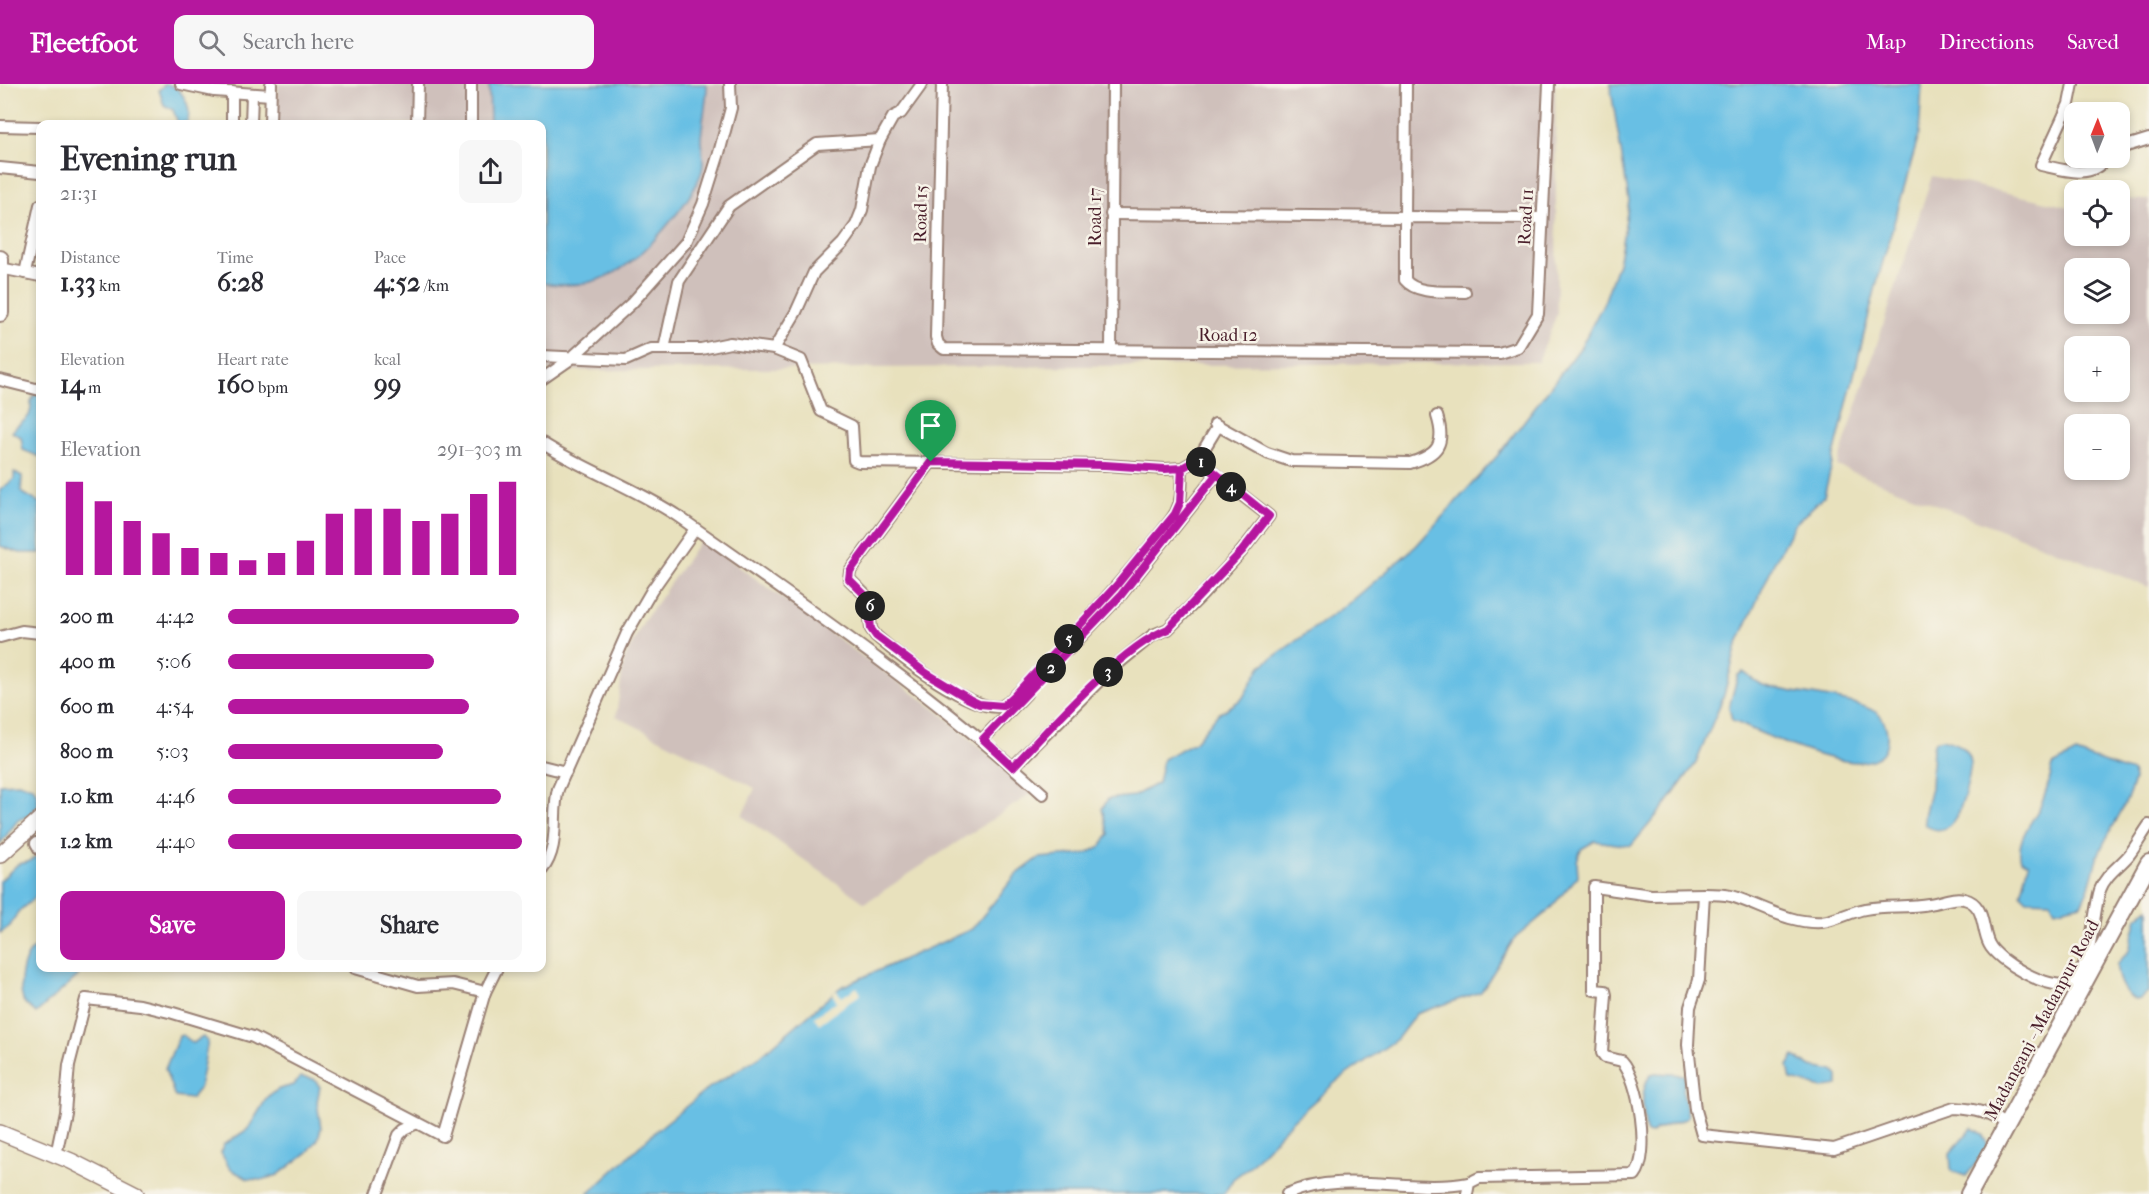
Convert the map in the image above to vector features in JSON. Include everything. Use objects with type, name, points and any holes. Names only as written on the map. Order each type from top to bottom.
[{"type":"main road","points":[[0,314],[1,265]]},
{"type":"main road","name":"Madanganj - Madanpur Road","points":[[1969,1194],[2149,863]]},
{"type":"street","points":[[181,84],[252,94],[271,90],[270,120]]},
{"type":"street","points":[[417,120],[418,84]]},
{"type":"street","points":[[471,84],[471,120]]},
{"type":"street","points":[[546,376],[571,358],[632,303],[686,242],[703,204],[719,153],[730,108],[730,84]]},
{"type":"street","points":[[774,349],[796,312],[814,272],[843,243],[856,225],[880,140],[893,117],[901,113],[922,84]]},
{"type":"street","name":"Road 15","points":[[938,344],[937,201],[942,84]]},
{"type":"street","name":"Road 17","points":[[1111,350],[1113,84]]},
{"type":"street","points":[[1406,84],[1405,280],[1408,285],[1426,290],[1465,292]]},
{"type":"street","name":"Road 11","points":[[1518,347],[1538,314],[1549,84]]},
{"type":"street","points":[[2068,102],[2073,84]]},
{"type":"street","points":[[232,92],[232,120]]},
{"type":"street","points":[[251,120],[252,94]]},
{"type":"street","points":[[2064,116],[2041,165],[2073,172],[2089,172],[2096,168]]},
{"type":"street","points":[[0,126],[36,127]]},
{"type":"street","points":[[2130,145],[2149,139]]},
{"type":"street","points":[[664,349],[679,281],[729,206],[817,144],[880,140]]},
{"type":"street","points":[[0,168],[36,172]]},
{"type":"street","points":[[1111,214],[1542,218]]},
{"type":"street","points":[[25,273],[36,223]]},
{"type":"street","points":[[1,265],[36,275]]},
{"type":"street","points":[[546,356],[626,360],[644,351],[701,349],[730,343],[774,349],[801,360],[821,411],[852,426],[854,460],[1182,468],[1198,459],[1216,425],[1267,453],[1291,461],[1410,463],[1425,458],[1434,452],[1440,443],[1442,431],[1437,416]]},
{"type":"street","name":"Road 12","points":[[938,344],[944,349],[1499,353],[1518,347]]},
{"type":"street","points":[[0,380],[36,389]]},
{"type":"street","points":[[546,445],[590,471],[654,500],[891,667],[983,739],[1043,794]]},
{"type":"street","points":[[1013,767],[1109,671],[1154,635],[1168,629],[1242,551],[1269,516],[1198,459]]},
{"type":"street","points":[[931,462],[850,571],[849,579],[868,598],[871,629],[876,636],[926,673],[969,699],[991,706],[1003,706],[1014,696],[1072,636],[1152,544],[1175,514],[1180,503],[1182,468]]},
{"type":"street","points":[[983,739],[1121,595],[1216,475]]},
{"type":"street","points":[[546,862],[553,847],[555,800],[627,633],[652,590],[695,529]]},
{"type":"street","points":[[0,637],[22,631],[36,633]]},
{"type":"street","points":[[546,767],[566,772]]},
{"type":"street","points":[[0,855],[36,823]]},
{"type":"street","points":[[1287,1194],[1346,1184],[1468,1188],[1479,1178],[1490,1177],[1635,1175],[1642,1157],[1641,1125],[1631,1076],[1622,1061],[1605,1057],[1602,1053],[1607,1004],[1605,991],[1594,990],[1594,887],[1651,895],[1728,895],[1797,921],[1809,922],[1835,920],[1868,909],[1916,906],[1952,898],[1965,899],[1977,906],[1988,943],[1996,955],[2033,978],[2055,986],[2071,983],[2081,972],[2092,935],[2100,890],[2107,876],[2128,856],[2149,825]]},
{"type":"street","points":[[1704,894],[1699,980],[1690,1007],[1688,1045],[1693,1099],[1702,1135],[1834,1149],[1954,1108],[1972,1108],[1987,1113],[2007,1126]]},
{"type":"street","points":[[369,972],[418,986],[453,984],[485,992]]},
{"type":"street","points":[[56,1155],[64,1121],[69,1065],[86,999],[140,1005],[253,1037],[416,1124],[443,1136],[485,992],[495,972]]},
{"type":"street","points":[[377,1194],[399,1135],[416,1124]]},
{"type":"street","points":[[0,1132],[56,1155],[129,1192]]},
{"type":"shaded area","points":[[278,84],[1555,84],[1557,314],[1538,362],[546,371],[546,120],[277,120]]},
{"type":"shaded area","points":[[1932,176],[2064,206],[2064,246],[2130,246],[2130,199],[2149,200],[2149,587],[1837,466]]},
{"type":"shaded area","points":[[701,539],[938,711],[1032,793],[865,903],[742,816],[755,788],[616,716],[624,660],[642,624]]},
{"type":"water","points":[[165,84],[171,85],[181,93],[187,104],[187,120],[177,120],[173,110],[164,105],[159,90]]},
{"type":"water","points":[[489,84],[707,84],[701,139],[703,167],[689,198],[657,237],[630,263],[599,279],[582,284],[546,283],[546,120],[490,120]]},
{"type":"water","points":[[1610,84],[1922,84],[1919,135],[1876,286],[1824,496],[1794,525],[1774,563],[1737,645],[1724,695],[1696,763],[1667,803],[1631,846],[1595,841],[1581,849],[1577,861],[1578,876],[1548,911],[1514,939],[1481,992],[1416,1014],[1397,1039],[1337,1081],[1294,1119],[1249,1167],[1233,1179],[1224,1194],[588,1194],[657,1130],[710,1087],[759,1057],[841,987],[972,929],[1016,875],[1039,858],[1086,854],[1101,846],[1109,834],[1102,809],[1108,799],[1134,796],[1158,783],[1163,759],[1195,742],[1217,715],[1242,699],[1261,666],[1353,600],[1416,546],[1498,455],[1581,347],[1605,300],[1619,260],[1629,201]]},
{"type":"water","points":[[36,393],[36,455],[23,450],[21,437],[12,432],[28,418],[31,401]]},
{"type":"water","points":[[14,472],[22,476],[21,492],[36,501],[36,553],[20,553],[0,546],[0,490],[14,479]]},
{"type":"water","points":[[1743,672],[1762,685],[1854,703],[1877,713],[1884,722],[1887,733],[1883,752],[1870,761],[1850,762],[1826,757],[1800,749],[1732,720],[1729,707],[1738,675]]},
{"type":"water","points":[[1942,739],[1965,749],[1971,763],[1964,798],[1959,810],[1946,828],[1936,830],[1925,825],[1924,816],[1931,788],[1933,747],[1935,741]]},
{"type":"water","points":[[2076,753],[2132,772],[2134,779],[2124,807],[2100,851],[2081,904],[2055,910],[2050,901],[2027,900],[2021,894],[2029,864],[2021,860],[2020,846],[2025,832],[2040,807],[2053,765]]},
{"type":"water","points":[[18,783],[33,787],[36,792],[36,808],[30,815],[18,820],[0,844],[0,784]]},
{"type":"water","points":[[36,856],[36,896],[18,912],[10,926],[0,933],[0,881],[18,864],[28,862]]},
{"type":"water","points":[[2149,908],[2149,991],[2140,999],[2135,1000],[2121,984],[2117,964],[2129,951],[2137,917]]},
{"type":"water","points":[[36,947],[36,972],[79,972],[78,976],[36,1013],[25,1004],[21,986],[25,961]]},
{"type":"water","points":[[183,1035],[193,1043],[203,1037],[208,1041],[199,1089],[191,1099],[175,1097],[165,1069],[179,1036]]},
{"type":"water","points":[[1794,1056],[1811,1067],[1834,1071],[1838,1076],[1838,1085],[1823,1088],[1791,1080],[1788,1066]]},
{"type":"water","points":[[1651,1074],[1685,1075],[1683,1092],[1688,1116],[1655,1130],[1651,1134],[1646,1133],[1643,1095]]},
{"type":"water","points":[[300,1077],[314,1079],[320,1087],[317,1102],[321,1128],[318,1139],[308,1152],[278,1175],[261,1180],[248,1179],[230,1169],[221,1153],[223,1145],[248,1129],[268,1096],[279,1089],[294,1085]]},
{"type":"water","points":[[1972,1128],[1982,1134],[1989,1147],[1966,1176],[1951,1171],[1950,1153]]},
{"type":"pier","points":[[857,987],[861,994],[819,1024],[814,1017],[837,1001],[832,994],[836,990],[842,997]]},
{"type":"route","points":[[931,462],[848,575],[853,584],[868,598],[871,629],[876,636],[926,673],[969,699],[991,706],[1003,706],[1014,696],[1072,636],[1152,544],[1175,514],[1180,503],[1182,468],[1198,459],[1269,516],[1242,551],[1168,629],[1154,635],[1109,671],[1013,767],[983,739],[1121,595],[1216,475],[1198,459],[1182,468],[1165,469],[1105,465],[931,462]]}]
